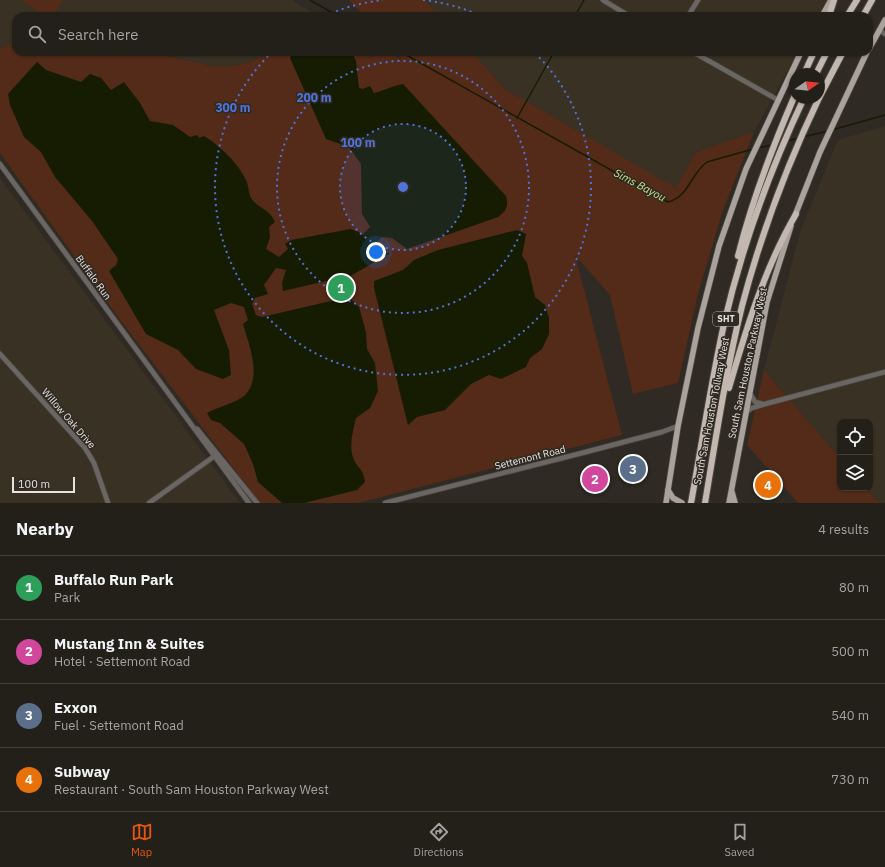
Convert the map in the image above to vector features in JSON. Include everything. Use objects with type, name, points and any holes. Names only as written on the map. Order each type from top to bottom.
[{"type":"highway","points":[[830,12],[834,0]]},
{"type":"highway","points":[[850,12],[857,0]]},
{"type":"highway","points":[[865,12],[872,0]]},
{"type":"highway","points":[[807,68],[812,56]]},
{"type":"highway","points":[[819,68],[825,56]]},
{"type":"highway","name":"South Sam Houston Tollway West","points":[[825,86],[841,56]]},
{"type":"highway","points":[[725,323],[743,236],[766,165],[792,104]]},
{"type":"highway","name":"South Sam Houston Tollway West","points":[[691,503],[725,323],[748,237],[779,154],[801,104]]},
{"type":"highway","name":"South Sam Houston Tollway West","points":[[705,503],[735,339],[753,269],[772,209],[795,149],[816,104]]},
{"type":"highway","points":[[720,418],[751,316],[786,231],[796,214]]},
{"type":"main road","points":[[824,12],[831,0]]},
{"type":"main road","points":[[873,42],[885,20]]},
{"type":"main road","points":[[666,503],[678,426],[698,328],[719,246],[746,169],[799,56]]},
{"type":"main road","name":"South Sam Houston Parkway West","points":[[729,501],[767,302],[796,214],[820,152],[865,56]]},
{"type":"main road","points":[[732,487],[735,503]]},
{"type":"main road","points":[[662,503],[668,490]]},
{"type":"main road","points":[[668,490],[675,500],[682,503]]},
{"type":"main road","points":[[724,503],[729,501]]},
{"type":"street","points":[[603,0],[622,12]]},
{"type":"street","points":[[690,12],[698,0]]},
{"type":"street","points":[[880,30],[885,34]]},
{"type":"street","points":[[700,56],[778,100]]},
{"type":"street","name":"Buffalo Run","points":[[0,164],[173,400],[216,455],[257,503]]},
{"type":"street","name":"Willow Oak Drive","points":[[0,354],[85,448],[94,463],[108,503]]},
{"type":"street","points":[[746,412],[752,408],[765,404],[885,372]]},
{"type":"street","points":[[750,392],[755,402],[765,404]]},
{"type":"street","name":"Settemont Road","points":[[385,503],[662,432],[678,426]]},
{"type":"street","points":[[149,503],[216,455]]},
{"type":"street","name":"Buffalo Run","points":[[216,455],[249,503]]},
{"type":"shaded area","points":[[0,0],[292,0],[312,12],[12,12],[12,43],[0,49]]},
{"type":"shaded area","points":[[24,0],[63,0],[56,12],[40,12],[23,2]]},
{"type":"shaded area","points":[[349,0],[425,0],[436,12],[360,12]]},
{"type":"shaded area","points":[[425,0],[827,0],[820,12],[436,12]]},
{"type":"shaded area","points":[[12,43],[12,56],[167,56],[213,66],[232,66],[250,62],[263,56],[395,56],[401,59],[399,56],[476,56],[505,89],[676,188],[696,152],[754,132],[722,213],[698,294],[678,383],[633,394],[610,295],[575,255],[622,435],[358,503],[260,503],[121,321],[0,153],[0,49]]},
{"type":"shaded area","points":[[167,56],[263,56],[250,62],[232,66],[213,66]]},
{"type":"shaded area","points":[[291,56],[354,56],[356,61],[359,88],[363,89],[370,86],[374,93],[403,84],[506,196],[507,203],[505,211],[498,217],[407,249],[392,238],[382,237],[377,242],[377,246],[389,254],[352,275],[283,291],[282,283],[286,270],[276,268],[264,285],[268,294],[255,298],[252,304],[256,315],[262,317],[348,297],[359,307],[366,332],[367,349],[375,363],[378,391],[370,408],[356,418],[351,450],[354,460],[362,472],[365,482],[357,490],[304,503],[282,503],[258,482],[253,464],[244,444],[220,423],[211,420],[207,413],[244,396],[250,389],[253,381],[253,362],[243,324],[248,320],[244,307],[231,303],[214,310],[229,350],[231,375],[223,379],[196,369],[178,350],[146,334],[109,271],[116,265],[118,259],[92,221],[55,177],[41,152],[24,137],[10,105],[8,94],[37,62],[46,70],[81,82],[90,74],[101,78],[111,90],[124,82],[140,103],[150,121],[173,125],[190,137],[197,135],[199,138],[204,136],[216,144],[234,161],[246,180],[251,198],[272,217],[275,222],[269,227],[270,237],[266,249],[279,257],[288,249],[285,244],[291,240],[351,229],[363,234],[370,227],[362,214],[361,164],[349,147],[326,139],[290,58]]},
{"type":"shaded area","points":[[476,56],[796,56],[754,132],[696,152],[676,189],[505,89]]},
{"type":"shaded area","points":[[885,126],[885,503],[879,503],[869,491],[873,491],[873,419],[837,419],[837,455],[764,370],[801,229],[838,140]]},
{"type":"shaded area","points":[[0,178],[240,503],[0,503]]},
{"type":"shaded area","points":[[517,230],[526,234],[522,256],[527,263],[535,297],[545,305],[549,318],[549,334],[542,349],[530,358],[526,367],[501,379],[489,375],[471,384],[445,410],[417,417],[408,425],[374,288],[374,281],[403,270],[414,260],[438,250]]},
{"type":"shaded area","points":[[764,370],[837,455],[837,491],[869,491],[879,503],[798,503],[747,445]]},
{"type":"waterway","name":"Sims Bayou","points":[[310,0],[331,12]]},
{"type":"waterway","points":[[577,12],[584,0]]},
{"type":"waterway","name":"Sims Bayou","points":[[408,56],[668,202],[681,195],[697,172],[707,162],[753,149]]},
{"type":"waterway","points":[[517,118],[552,56]]},
{"type":"waterway","name":"Sims Bayou","points":[[832,130],[885,115]]},
{"type":"waterway","name":"Sims Bayou","points":[[803,137],[828,131]]},
{"type":"waterway","name":"Sims Bayou","points":[[787,141],[799,138]]},
{"type":"waterway","name":"Sims Bayou","points":[[758,148],[772,145]]},
{"type":"place","name":"Buffalo Run Park","points":[[341,288]]},
{"type":"place","name":"Exxon","points":[[633,469]]},
{"type":"place","name":"Mustang Inn & Suites","points":[[595,479]]},
{"type":"place","name":"Subway","points":[[768,485]]}]
